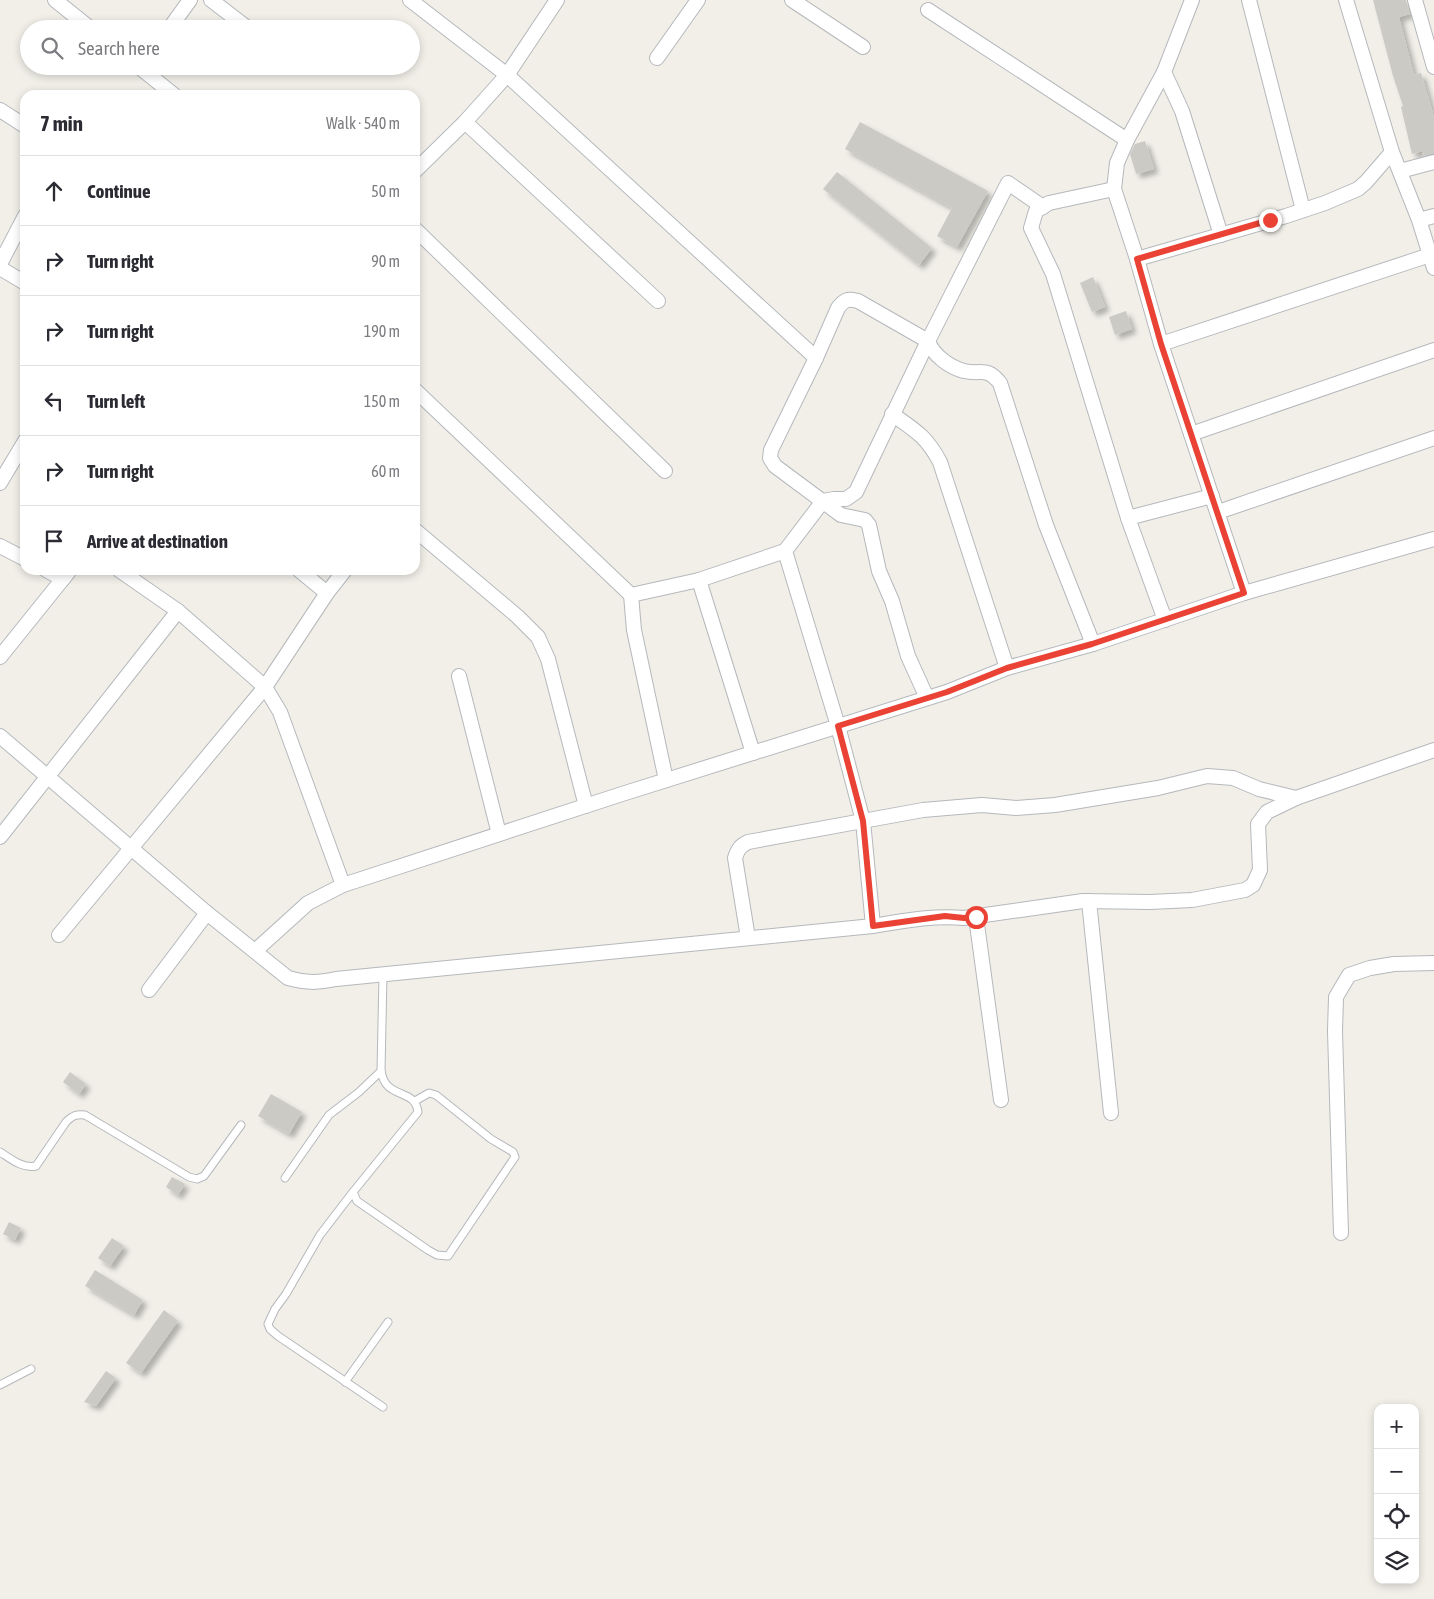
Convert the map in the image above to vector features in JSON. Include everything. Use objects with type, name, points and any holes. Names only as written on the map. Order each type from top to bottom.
[{"type":"street","points":[[55,0],[80,20]]},
{"type":"street","points":[[176,20],[190,0]]},
{"type":"street","points":[[212,0],[237,20]]},
{"type":"street","points":[[410,0],[507,75],[816,358]]},
{"type":"street","points":[[420,166],[465,122],[507,75],[557,0]]},
{"type":"street","points":[[657,58],[698,0]]},
{"type":"street","points":[[792,0],[863,47]]},
{"type":"street","points":[[1192,0],[1164,72],[1127,140],[1117,163],[1114,188],[1137,259],[1161,344],[1244,593]]},
{"type":"street","points":[[1249,0],[1303,210]]},
{"type":"street","points":[[1161,344],[1432,261],[1419,220],[1392,152],[1346,0]]},
{"type":"street","points":[[1415,0],[1431,46],[1434,67]]},
{"type":"street","points":[[928,10],[1127,140]]},
{"type":"street","points":[[1164,72],[1182,111],[1222,235]]},
{"type":"street","points":[[150,75],[168,90]]},
{"type":"street","points":[[0,110],[20,123]]},
{"type":"street","points":[[465,122],[658,301]]},
{"type":"street","points":[[1137,259],[1326,203],[1358,189],[1392,152]]},
{"type":"street","points":[[1400,171],[1434,162]]},
{"type":"street","points":[[631,595],[699,580],[785,551],[823,501],[834,499],[846,500],[856,492],[928,341],[1008,184],[1043,207]]},
{"type":"street","points":[[1114,188],[1049,203],[1036,211],[1030,228],[1053,274],[1128,518],[1165,620]]},
{"type":"street","points":[[1419,220],[1434,216]]},
{"type":"street","points":[[0,264],[20,226]]},
{"type":"street","points":[[420,234],[665,471]]},
{"type":"street","points":[[0,268],[20,280]]},
{"type":"street","points":[[927,698],[908,656],[892,601],[879,571],[869,525],[865,520],[841,515],[775,466],[770,458],[771,450],[843,301],[850,299],[858,301],[928,341],[931,350],[938,357],[962,370],[986,371],[1000,383],[1046,525],[1092,644]]},
{"type":"street","points":[[1191,434],[1434,350]]},
{"type":"street","points":[[420,395],[631,595],[634,630],[666,780]]},
{"type":"street","points":[[892,414],[923,436],[932,447],[940,462],[1007,668]]},
{"type":"street","points":[[1218,512],[1434,438]]},
{"type":"street","points":[[0,483],[20,449]]},
{"type":"street","points":[[1128,518],[1212,496]]},
{"type":"street","points":[[420,534],[517,616],[538,637],[548,659],[586,806]]},
{"type":"street","points":[[255,951],[308,903],[343,885],[666,780],[947,692],[1007,668],[1092,644],[1244,593],[1434,539]]},
{"type":"street","points":[[0,546],[20,556]]},
{"type":"street","points":[[785,551],[838,726],[863,821],[873,926]]},
{"type":"street","points":[[0,657],[65,575]]},
{"type":"street","points":[[126,575],[178,611],[265,688],[280,712],[343,885]]},
{"type":"street","points":[[305,575],[326,593]]},
{"type":"street","points":[[59,935],[265,688],[326,593],[341,575]]},
{"type":"street","points":[[699,580],[753,753]]},
{"type":"street","points":[[0,837],[178,611]]},
{"type":"street","points":[[459,676],[499,834]]},
{"type":"street","points":[[0,736],[207,913],[288,978],[316,983],[336,978],[873,926],[945,916],[976,917],[1042,906],[1089,901],[1150,902],[1192,900],[1245,890],[1253,885],[1260,870],[1258,824],[1267,812],[1296,798],[1434,750]]},
{"type":"street","points":[[748,938],[735,858],[737,850],[741,845],[748,842],[923,810],[982,805],[1016,808],[1055,805],[1158,788],[1207,776],[1233,778],[1259,788],[1296,798]]},
{"type":"street","points":[[1089,901],[1111,1113]]},
{"type":"street","points":[[150,990],[207,913]]},
{"type":"street","points":[[976,917],[1001,1100]]},
{"type":"street","points":[[1341,1233],[1335,1031],[1336,996],[1349,975],[1370,968],[1394,964],[1434,963]]},
{"type":"lane","points":[[383,974],[381,1071],[383,1080],[387,1086],[415,1101],[418,1112],[320,1235],[286,1294],[275,1309],[268,1324],[270,1330],[278,1336],[383,1408]]},
{"type":"lane","points":[[285,1178],[329,1116],[381,1071]]},
{"type":"lane","points":[[353,1192],[357,1201],[428,1250],[437,1255],[448,1256],[515,1157],[513,1152],[491,1139],[436,1095],[429,1093],[415,1101]]},
{"type":"lane","points":[[0,1152],[29,1168],[36,1166],[66,1122],[77,1114],[85,1115],[189,1177],[197,1179],[204,1176],[241,1126]]},
{"type":"lane","points":[[345,1382],[388,1322]]},
{"type":"lane","points":[[0,1385],[31,1369]]},
{"type":"building","points":[[1373,0],[1406,0],[1410,14],[1399,17],[1414,75],[1421,73],[1432,110],[1434,118],[1434,153],[1423,156],[1422,151],[1412,154],[1401,107],[1403,106]]},
{"type":"building","points":[[860,122],[988,191],[957,247],[937,236],[952,208],[845,149]]},
{"type":"building","points":[[1145,141],[1154,169],[1136,174],[1130,154],[1135,144]]},
{"type":"building","points":[[837,172],[932,248],[919,265],[823,189]]},
{"type":"building","points":[[1093,277],[1105,307],[1092,312],[1080,283]]},
{"type":"building","points":[[1126,311],[1132,329],[1115,335],[1109,317]]},
{"type":"building","points":[[70,1072],[86,1084],[79,1094],[63,1082]]},
{"type":"building","points":[[271,1094],[302,1112],[289,1134],[258,1116]]},
{"type":"building","points":[[172,1177],[185,1184],[178,1195],[166,1187]]},
{"type":"building","points":[[9,1222],[21,1228],[15,1240],[3,1234]]},
{"type":"building","points":[[112,1238],[124,1246],[110,1266],[98,1258]]},
{"type":"building","points":[[95,1270],[143,1300],[134,1315],[85,1286]]},
{"type":"building","points":[[164,1310],[178,1321],[141,1373],[126,1363]]},
{"type":"building","points":[[106,1371],[116,1378],[96,1406],[84,1402]]},
{"type":"route","points":[[976,917],[945,916],[873,926],[863,821],[838,726],[947,692],[1007,668],[1092,644],[1244,593],[1161,344],[1137,259],[1270,220]]}]
